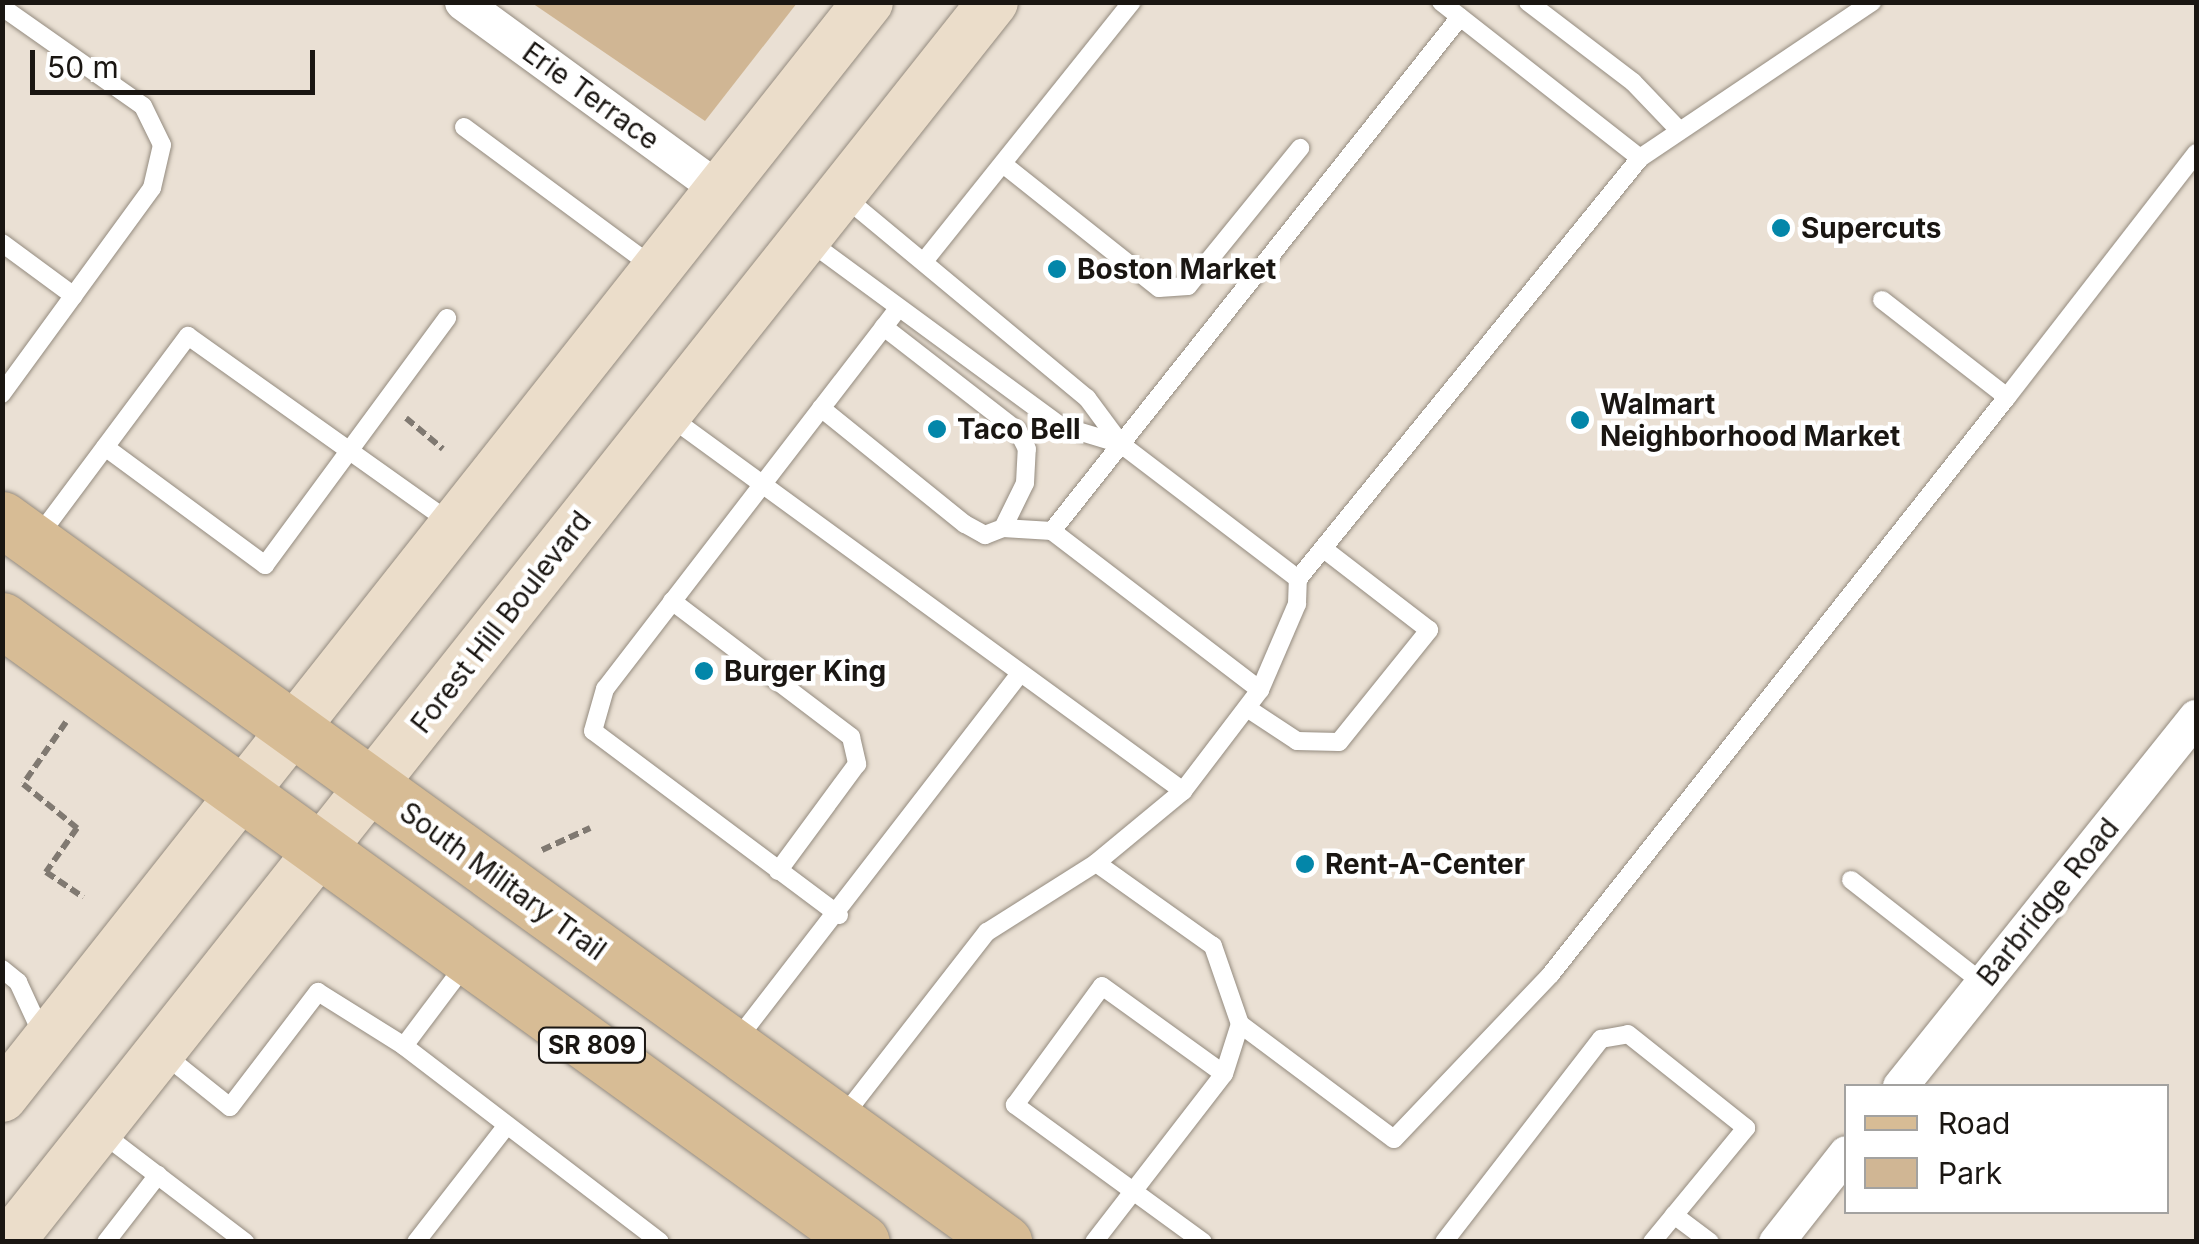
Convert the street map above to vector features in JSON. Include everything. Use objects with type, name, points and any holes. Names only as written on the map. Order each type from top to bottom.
[{"type":"main road","points":[[2,1097],[868,2]]},
{"type":"main road","name":"Forest Hill Boulevard","points":[[9,1242],[993,2]]},
{"type":"main road","name":"South Military Trail","points":[[18,530],[1004,1242]]},
{"type":"main road","name":"SR 809","points":[[4,623],[862,1242]]},
{"type":"street","name":"Erie Terrace","points":[[462,2],[720,190]]},
{"type":"street","name":"Barbridge Road","points":[[1902,1084],[2196,717]]},
{"type":"street","points":[[1776,1242],[1844,1156]]},
{"type":"lane","points":[[925,260],[1132,2]]},
{"type":"lane","points":[[1441,2],[1640,158]]},
{"type":"lane","points":[[1528,2],[1632,82],[1678,129]]},
{"type":"lane","points":[[839,1122],[988,932],[1096,864],[1183,791],[1260,690],[1297,604],[1298,580],[1640,158],[1872,2]]},
{"type":"lane","points":[[2,8],[143,106],[162,145],[152,188],[6,382]]},
{"type":"lane","points":[[1052,531],[1460,17]]},
{"type":"lane","points":[[464,127],[658,270]]},
{"type":"lane","points":[[1003,164],[1159,288],[1188,286],[1300,148]]},
{"type":"lane","points":[[1096,864],[1213,946],[1240,1024],[1394,1138],[1550,974],[2196,153]]},
{"type":"lane","points":[[841,194],[925,260],[1086,398],[1122,444],[1298,580]]},
{"type":"lane","points":[[806,238],[1061,426],[1122,444]]},
{"type":"lane","points":[[2,244],[74,296]]},
{"type":"lane","points":[[1882,300],[2007,396]]},
{"type":"lane","points":[[838,915],[592,731],[605,689],[898,308]]},
{"type":"lane","points":[[105,447],[264,565],[447,318]]},
{"type":"lane","points":[[884,327],[1018,432],[1027,449],[1025,483],[1003,528]]},
{"type":"lane","points":[[18,530],[105,447],[188,336],[456,526]]},
{"type":"lane","points":[[820,408],[984,535],[1003,528],[1052,531],[1260,690]]},
{"type":"lane","points":[[666,414],[1183,791]]},
{"type":"lane","points":[[1247,708],[1297,741],[1338,742],[1429,630],[1324,549]]},
{"type":"lane","points":[[672,601],[851,736],[857,764],[778,872]]},
{"type":"lane","points":[[733,1045],[838,915],[1020,673]]},
{"type":"lane","points":[[1851,880],[1983,983]]},
{"type":"lane","points":[[404,1046],[470,958]]},
{"type":"lane","points":[[2,969],[18,982],[46,1043]]},
{"type":"lane","points":[[1203,1242],[1015,1105],[1102,986],[1224,1074]]},
{"type":"lane","points":[[160,1051],[230,1107],[318,992],[404,1046],[660,1242]]},
{"type":"lane","points":[[1094,1242],[1224,1074],[1240,1024]]},
{"type":"lane","points":[[1444,1242],[1602,1039],[1628,1034],[1746,1128],[1652,1242]]},
{"type":"lane","points":[[416,1242],[507,1124]]},
{"type":"lane","points":[[98,1130],[245,1242]]},
{"type":"lane","points":[[106,1242],[158,1175]]},
{"type":"lane","points":[[1674,1214],[1710,1242]]},
{"type":"path","points":[[403,415],[443,449]]},
{"type":"path","points":[[70,716],[22,784],[77,828],[46,872],[83,897]]},
{"type":"path","points":[[542,850],[590,828]]},
{"type":"green space","points":[[532,3],[797,3],[705,121]]},
{"type":"place","name":"Supercuts","points":[[1781,228]]},
{"type":"place","name":"Boston Market","points":[[1057,269]]},
{"type":"place","name":"Walmart Neighborhood Market","points":[[1580,420]]},
{"type":"place","name":"Taco Bell","points":[[937,429]]},
{"type":"place","name":"Burger King","points":[[704,671]]},
{"type":"place","name":"Rent-A-Center","points":[[1305,864]]}]
